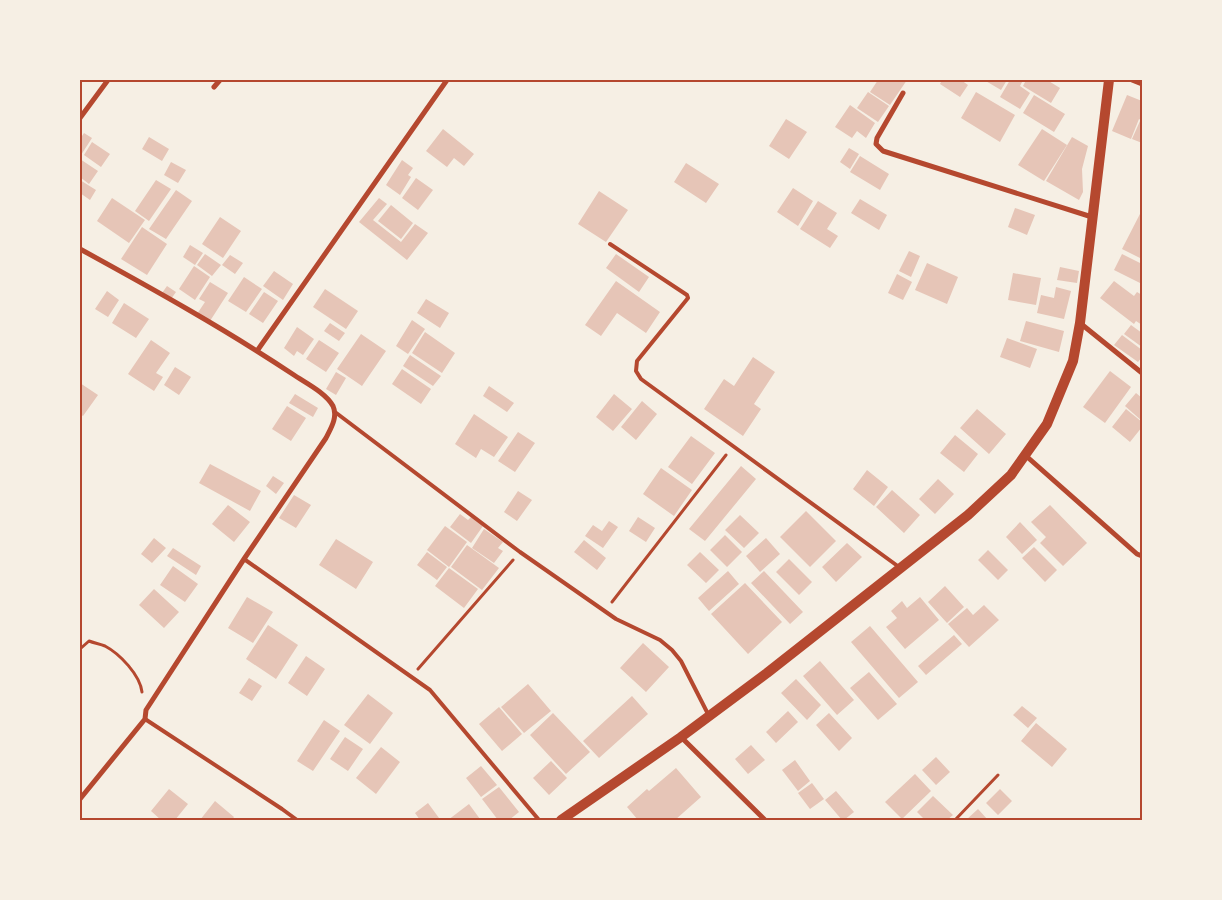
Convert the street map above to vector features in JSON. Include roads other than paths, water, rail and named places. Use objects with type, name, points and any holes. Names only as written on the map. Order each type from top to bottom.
[{"type":"main road","points":[[561,820],[681,737],[767,673],[968,514],[1012,475],[1047,424],[1073,361],[1080,323],[1109,80]]},
{"type":"street","points":[[80,118],[108,80]]},
{"type":"street","points":[[214,87],[220,80]]},
{"type":"street","points":[[257,351],[447,80]]},
{"type":"street","points":[[1132,80],[1142,84]]},
{"type":"street","points":[[903,93],[877,138],[876,144],[883,150],[1092,217]]},
{"type":"street","points":[[80,249],[257,351],[321,394],[332,404],[335,412],[333,425],[326,438],[244,559],[146,710],[145,720],[80,799]]},
{"type":"street","points":[[1080,323],[1142,373]]},
{"type":"street","points":[[1025,455],[1137,554],[1142,556]]},
{"type":"street","points":[[681,737],[765,820]]},
{"type":"lane","points":[[610,244],[687,295],[688,298],[637,361],[636,371],[640,379],[901,568]]},
{"type":"lane","points":[[335,412],[520,552],[624,624],[660,640],[682,661],[709,716]]},
{"type":"lane","points":[[244,559],[430,690],[539,820]]},
{"type":"lane","points":[[145,720],[296,820]]}]
